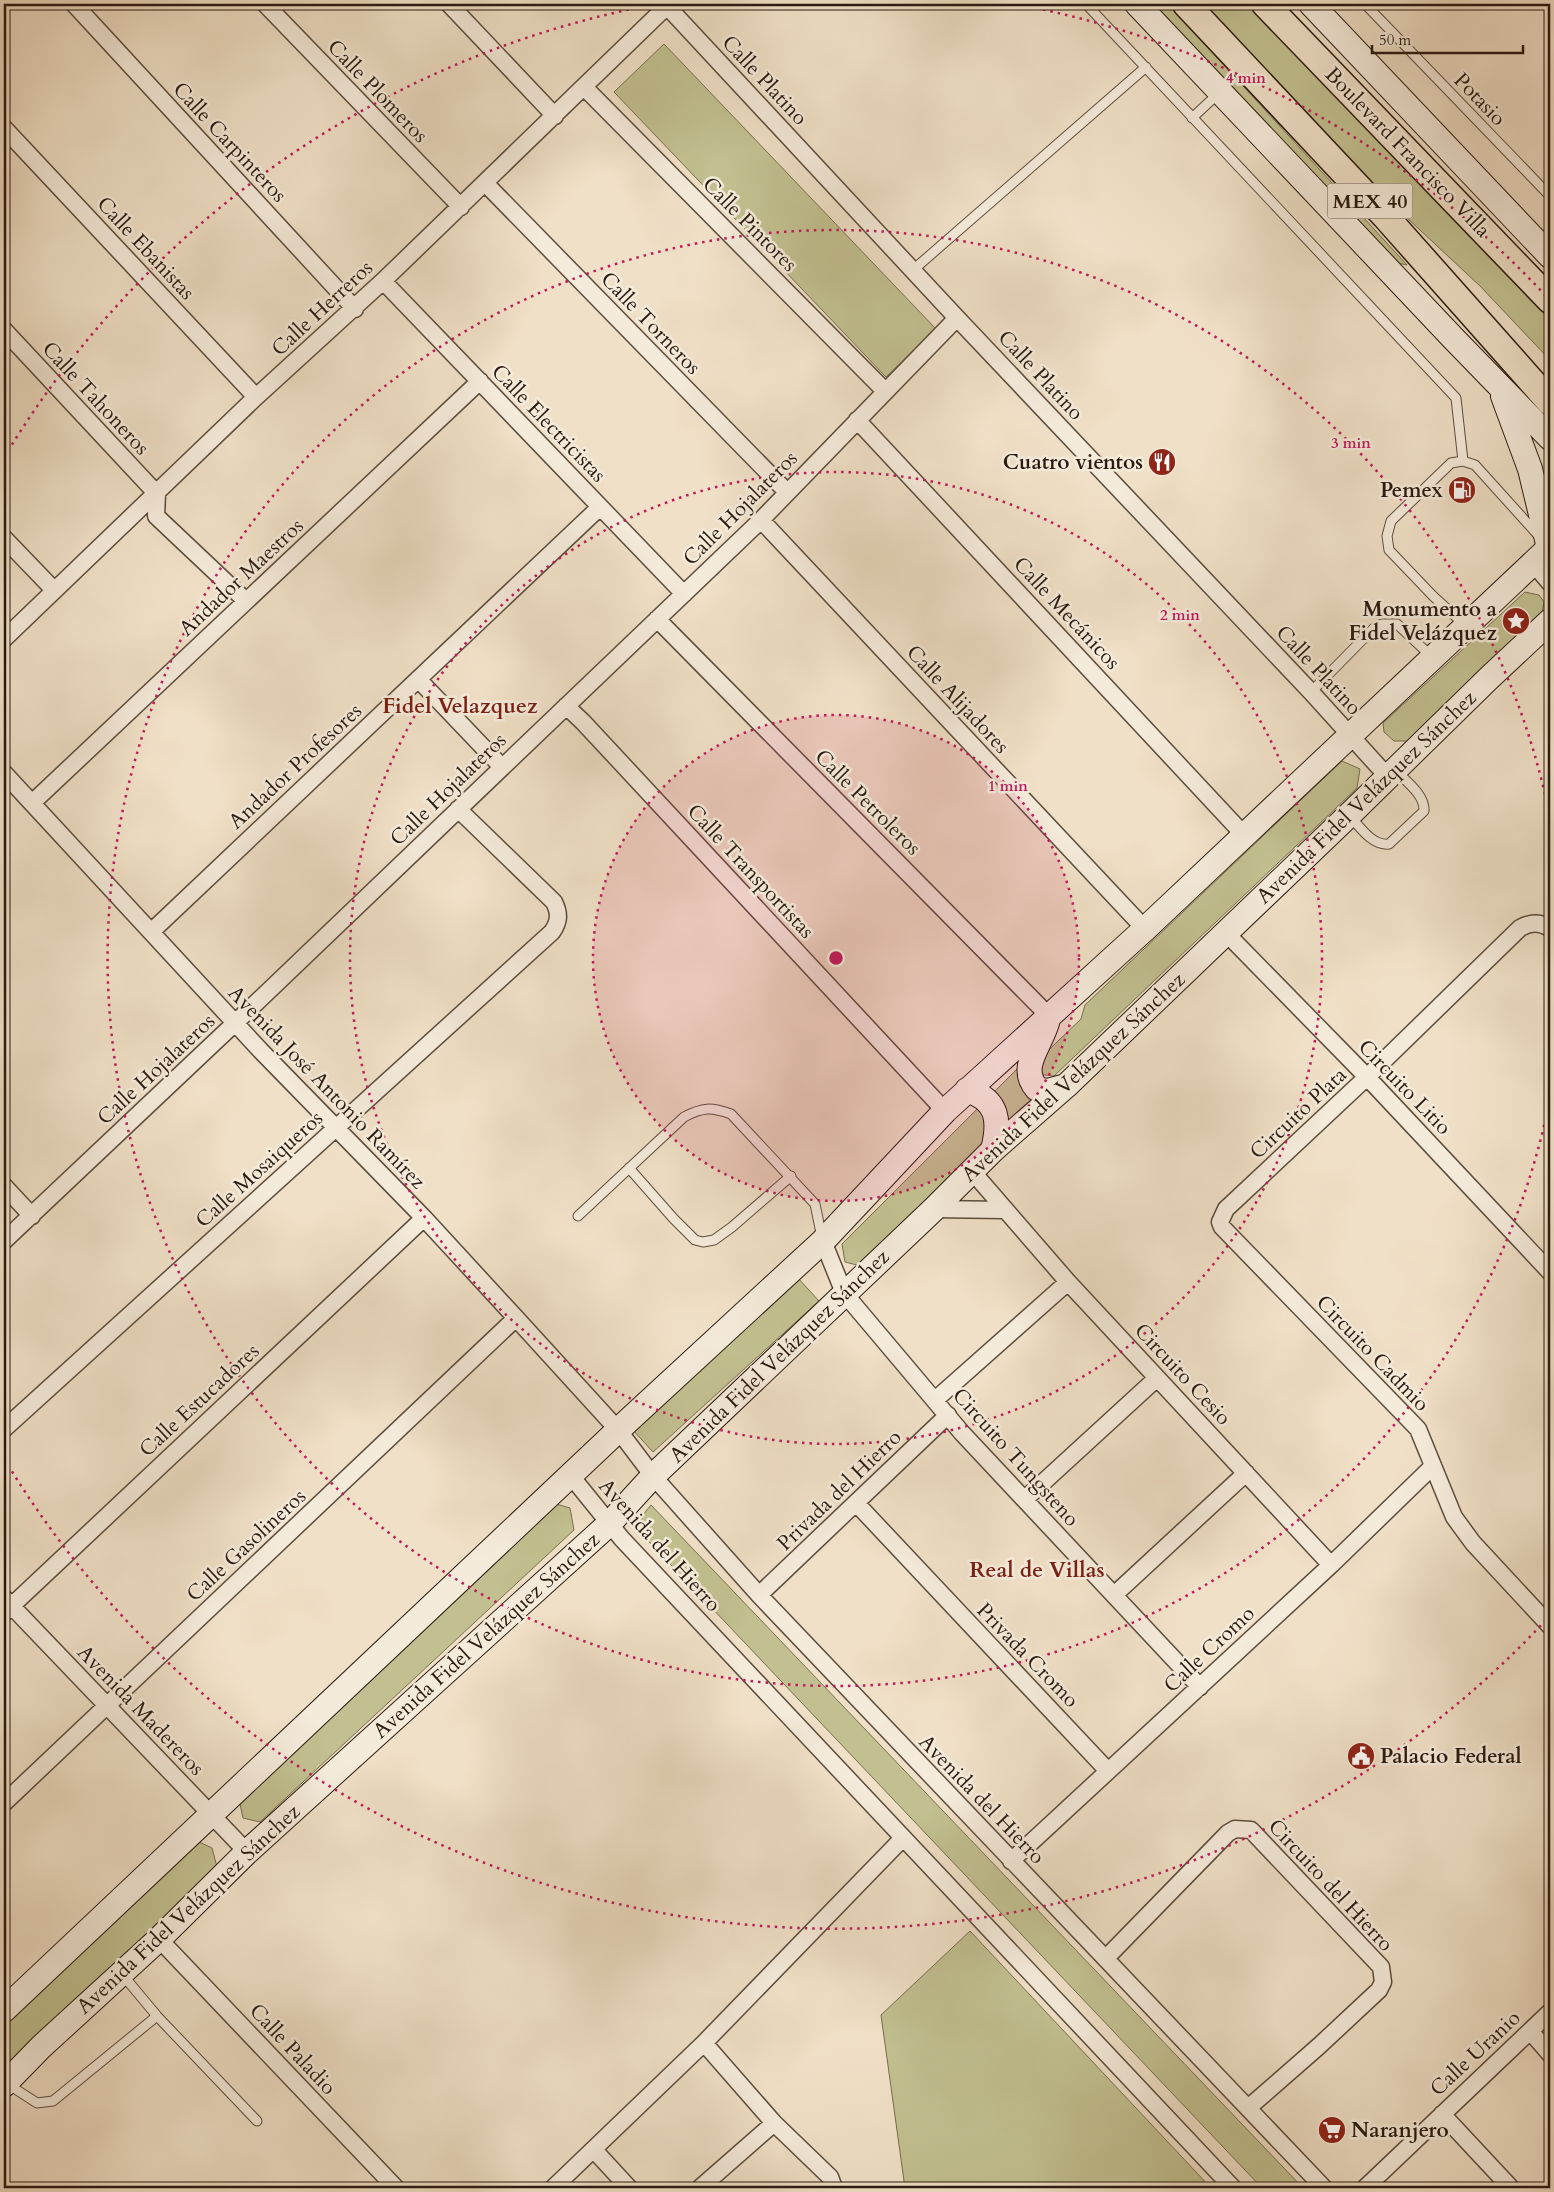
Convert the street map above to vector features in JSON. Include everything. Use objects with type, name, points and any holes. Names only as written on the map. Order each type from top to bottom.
[{"type":"main road","points":[[1137,4],[1550,438]]},
{"type":"main road","name":"MEX 40","points":[[1186,4],[1391,222],[1550,402]]},
{"type":"main road","name":"Boulevard Francisco Villa","points":[[1265,4],[1550,300]]},
{"type":"main road","name":"Boulevard Francisco Villa","points":[[1311,4],[1550,256]]},
{"type":"main road","points":[[4,2010],[822,1241],[945,1110],[1245,836],[1544,553],[1530,469],[1500,387]]},
{"type":"main road","name":"Avenida Fidel Velázquez Sánchez","points":[[5,2084],[41,2047],[159,1939],[247,1852],[608,1524],[653,1476],[934,1209],[971,1170],[1066,1086],[1349,815],[1390,772],[1550,621]]},
{"type":"main road","points":[[1048,1014],[1045,1032],[1029,1063],[1028,1073],[1031,1083],[1037,1089],[1047,1091],[1066,1086]]},
{"type":"main road","points":[[967,1090],[984,1097],[994,1112],[998,1131],[992,1150]]},
{"type":"street","name":"Calle Carpinteros","points":[[74,4],[355,308]]},
{"type":"street","name":"Calle Plomeros","points":[[265,4],[461,207]]},
{"type":"street","points":[[449,4],[555,116]]},
{"type":"street","name":"Calle Herreros","points":[[4,639],[256,397],[384,281],[555,116],[666,5]]},
{"type":"street","name":"Calle Platino","points":[[666,5],[957,318],[1312,692],[1351,736],[1390,772]]},
{"type":"street","name":"Calle Pintores","points":[[584,87],[886,391]]},
{"type":"street","name":"Calle Ebanistas","points":[[4,128],[256,397]]},
{"type":"street","name":"Calle Torneros","points":[[485,183],[787,492]]},
{"type":"street","name":"Calle Electricistas","points":[[384,281],[684,594]]},
{"type":"street","name":"Calle Hojalateros","points":[[4,1241],[761,520],[957,318]]},
{"type":"street","name":"Calle Tahoneros","points":[[4,330],[157,494]]},
{"type":"street","name":"Andador Maestros","points":[[32,803],[480,381]]},
{"type":"street","name":"Calle Mecánicos","points":[[857,420],[1245,836]]},
{"type":"street","points":[[157,494],[156,516],[246,601]]},
{"type":"street","name":"Andador Profesores","points":[[151,932],[600,507]]},
{"type":"street","name":"Calle Alijadores","points":[[761,520],[1145,928]]},
{"type":"street","points":[[4,538],[54,590]]},
{"type":"street","points":[[1544,553],[1550,583]]},
{"type":"street","name":"Calle Petroleros","points":[[657,619],[1048,1014]]},
{"type":"street","points":[[418,679],[502,767]]},
{"type":"street","name":"Calle Transportistas","points":[[566,706],[945,1110]]},
{"type":"street","name":"Avenida José Antonio Ramírez","points":[[4,773],[235,1023],[424,1218],[619,1431]]},
{"type":"street","name":"Calle Mosaiqueros","points":[[4,1429],[552,932],[557,925],[559,917],[554,902],[458,809]]},
{"type":"street","name":"Circuito Plata","points":[[1221,1217],[1226,1209],[1367,1078],[1520,928],[1528,924],[1544,925]]},
{"type":"street","name":"Circuito Litio","points":[[1226,933],[1367,1078],[1550,1272]]},
{"type":"street","name":"Circuito Cesio","points":[[971,1170],[1068,1282],[1331,1565]]},
{"type":"street","points":[[4,1186],[32,1216]]},
{"type":"street","points":[[934,1209],[1005,1210]]},
{"type":"street","name":"Circuito Cadmio","points":[[1221,1217],[1222,1227],[1418,1429],[1454,1517],[1473,1543],[1550,1626]]},
{"type":"street","name":"Calle Estucadores","points":[[6,1605],[424,1218]]},
{"type":"street","name":"Circuito Tungsteno","points":[[822,1241],[844,1293],[948,1415],[1200,1687]]},
{"type":"street","points":[[935,1400],[1068,1282]]},
{"type":"street","name":"Calle Gasolineros","points":[[4,1802],[516,1318]]},
{"type":"street","points":[[1025,1499],[1157,1378]]},
{"type":"street","name":"Privada del Hierro","points":[[758,1595],[948,1415]]},
{"type":"street","name":"Avenida del Hierro","points":[[619,1431],[653,1476],[758,1595],[1324,2188]]},
{"type":"street","name":"Calle Cromo","points":[[1011,1861],[1331,1565],[1433,1466]]},
{"type":"street","points":[[1114,1595],[1246,1473]]},
{"type":"street","name":"Avenida del Hierro","points":[[571,1476],[608,1524],[1233,2188]]},
{"type":"street","name":"Privada Cromo","points":[[856,1502],[1108,1771]]},
{"type":"street","name":"Avenida Madereros","points":[[6,1605],[107,1705],[247,1852]]},
{"type":"street","name":"Circuito del Hierro","points":[[1106,1958],[1228,1833],[1235,1829],[1251,1830],[1381,1967],[1383,1982],[1378,1990],[1319,2046],[1248,2108]]},
{"type":"street","points":[[552,2188],[704,2043],[903,1838]]},
{"type":"street","name":"Calle Paladio","points":[[159,1939],[396,2188]]},
{"type":"street","name":"Calle Uranio","points":[[1365,2188],[1550,2012]]},
{"type":"street","points":[[1530,2031],[1550,2054]]},
{"type":"street","points":[[704,2043],[774,2123],[830,2177],[834,2188]]},
{"type":"street","points":[[1442,2114],[1511,2188]]},
{"type":"street","points":[[700,2188],[774,2123]]},
{"type":"street","points":[[594,2150],[629,2188]]},
{"type":"lane","points":[[1086,4],[1456,398],[1463,461]]},
{"type":"lane","name":"Potasio","points":[[1365,4],[1550,196]]},
{"type":"lane","points":[[913,270],[1146,67]]},
{"type":"lane","points":[[1192,118],[1220,92]]},
{"type":"lane","points":[[1466,626],[1433,596],[1389,550],[1388,536],[1391,521],[1451,463],[1463,461],[1475,465],[1544,553]]},
{"type":"lane","points":[[1312,692],[1375,627],[1382,624],[1397,624],[1433,658]]},
{"type":"lane","points":[[1349,815],[1376,843],[1382,845],[1389,844],[1424,812],[1425,804],[1422,798],[1390,772]]},
{"type":"lane","points":[[578,1216],[684,1117],[698,1109],[715,1108],[731,1114],[816,1204],[822,1241]]},
{"type":"lane","points":[[629,1168],[695,1240],[703,1242],[714,1240],[732,1227],[791,1176]]},
{"type":"lane","points":[[121,1974],[157,2016],[257,2121]]},
{"type":"lane","points":[[5,2084],[37,2103],[53,2101],[157,2016]]},
{"type":"shaded area","points":[[1154,4],[1168,4],[1407,265],[1393,262]]},
{"type":"shaded area","points":[[1201,4],[1247,4],[1550,320],[1550,360],[1480,286],[1375,188]]},
{"type":"shaded area","points":[[664,44],[936,329],[886,377],[614,92]]},
{"type":"shaded area","points":[[1525,592],[1539,595],[1544,602],[1541,620],[1409,741],[1394,741],[1384,732],[1383,723]]},
{"type":"shaded area","points":[[1342,761],[1360,769],[1357,788],[1054,1076],[1037,1074],[1035,1063],[1081,1019],[1085,1005]]},
{"type":"shaded area","points":[[1017,1069],[1021,1085],[1033,1098],[861,1266],[845,1262],[842,1244]]},
{"type":"shaded area","points":[[797,1277],[819,1301],[653,1452],[631,1428]]},
{"type":"shaded area","points":[[556,1504],[570,1508],[574,1530],[260,1822],[243,1818],[239,1799]]},
{"type":"shaded area","points":[[651,1505],[1303,2188],[1262,2188],[634,1526]]},
{"type":"shaded area","points":[[197,1841],[212,1848],[217,1867],[4,2069],[4,2026]]},
{"type":"shaded area","points":[[970,1931],[1211,2188],[905,2188],[881,2015]]},
{"type":"place","name":"Cuatro vientos","points":[[1162,462]]},
{"type":"place","name":"Pemex","points":[[1462,490]]},
{"type":"place","name":"Monumento a Fidel Velázquez","points":[[1516,621]]},
{"type":"place","name":"Palacio Federal","points":[[1361,1756]]},
{"type":"place","name":"Naranjero","points":[[1332,2130]]},
{"type":"district","name":"Fidel Velazquez","points":[[460,705]]},
{"type":"district","name":"Real de Villas","points":[[1037,1569]]}]
